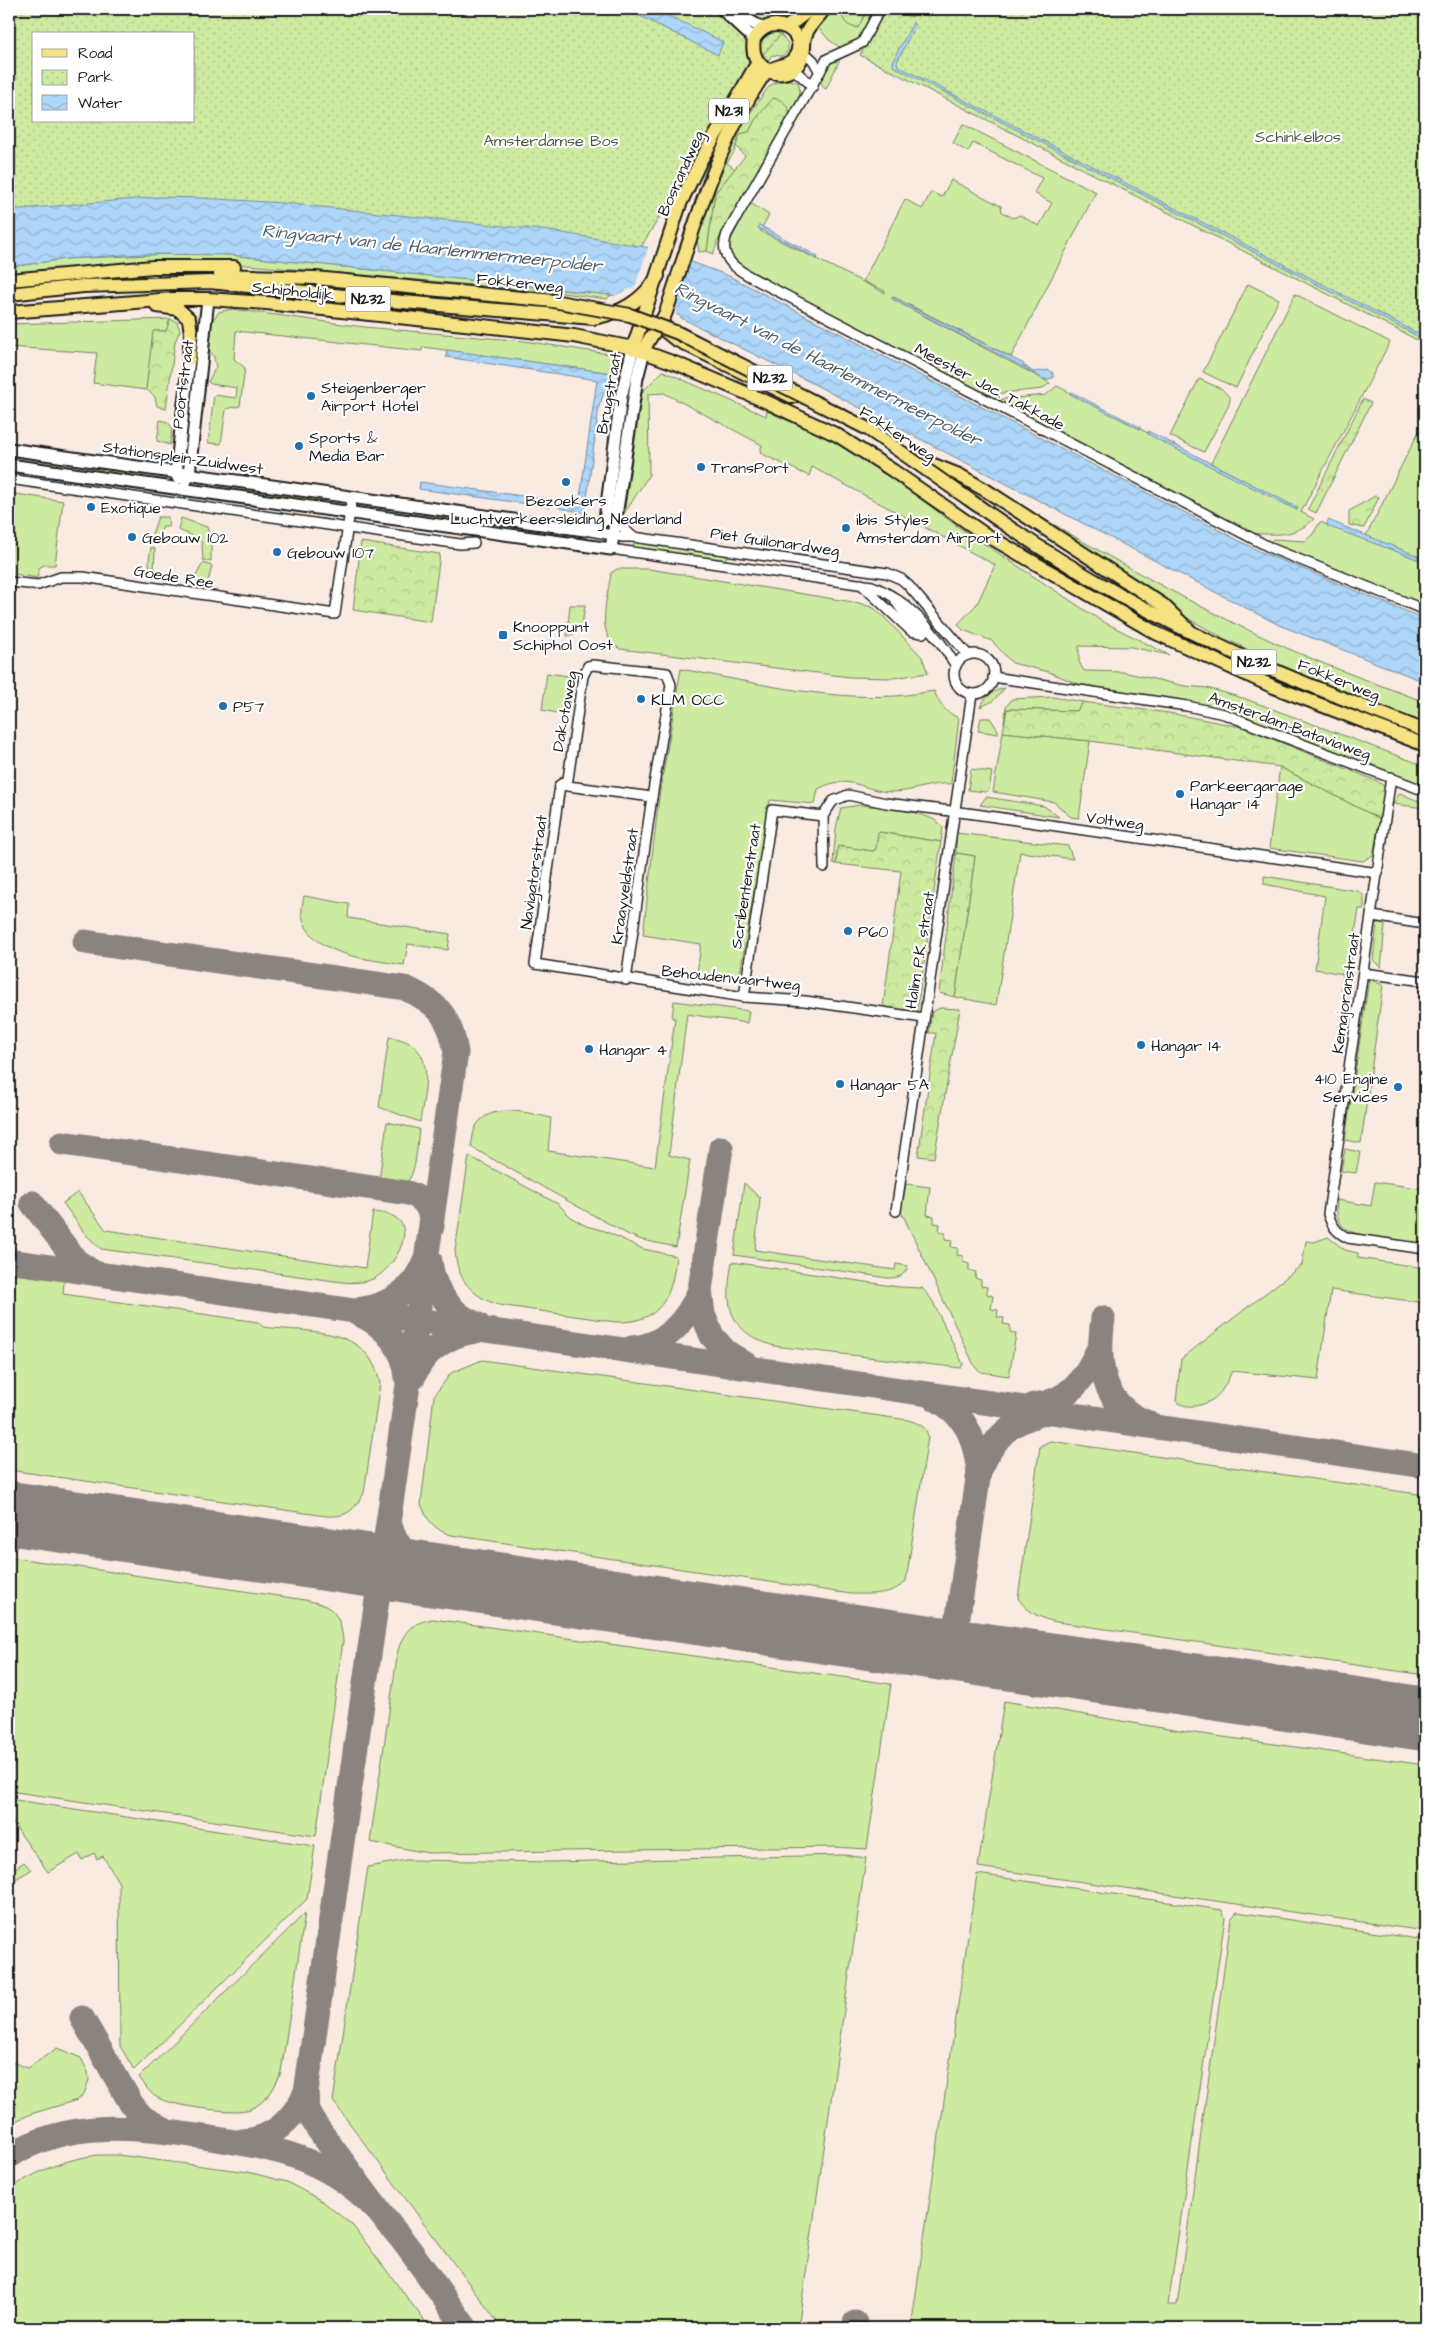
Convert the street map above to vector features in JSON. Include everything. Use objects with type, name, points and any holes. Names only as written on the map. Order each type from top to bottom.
[{"type":"main road","points":[[787,27],[811,9]]},
{"type":"main road","points":[[802,48],[797,38],[787,27],[775,24],[762,28],[754,39],[753,51],[758,62],[772,72],[785,73],[793,69],[802,48],[807,32],[824,9]]},
{"type":"main road","points":[[772,72],[789,63],[802,48]]},
{"type":"main road","name":"Bosrandweg","points":[[667,248],[680,204],[701,160],[758,62]]},
{"type":"main road","name":"Bosrandweg","points":[[686,254],[718,158],[753,94],[772,72]]},
{"type":"main road","name":"Brugstraat","points":[[642,347],[647,309],[667,248]]},
{"type":"main road","name":"Brugstraat","points":[[642,347],[664,318],[686,254]]},
{"type":"main road","name":"N232","points":[[9,280],[128,269],[185,266],[233,267],[300,274],[315,278]]},
{"type":"main road","name":"N232","points":[[9,294],[84,286],[162,274],[315,278]]},
{"type":"main road","name":"N232","points":[[84,286],[176,282],[224,283],[354,298],[585,318],[609,314],[632,304],[647,293],[658,276]]},
{"type":"main road","name":"Fokkerweg","points":[[315,278],[553,301],[624,314],[678,333],[808,396],[868,429],[1060,560],[1145,608],[1191,632],[1279,672],[1425,731]]},
{"type":"main road","points":[[176,282],[195,288],[208,299]]},
{"type":"main road","name":"Schipholdijk","points":[[9,312],[173,299],[208,299],[266,303],[502,328],[574,336],[642,347]]},
{"type":"main road","points":[[117,303],[172,307],[184,313],[191,325],[189,359]]},
{"type":"main road","name":"N232","points":[[664,318],[665,330],[675,339],[876,439],[972,482],[1163,605],[1191,632]]},
{"type":"main road","name":"N232","points":[[642,347],[662,337],[675,339]]},
{"type":"main road","name":"Fokkerweg","points":[[642,347],[837,435],[886,466],[983,533],[1156,633],[1274,687],[1425,745]]},
{"type":"street","points":[[722,9],[754,39]]},
{"type":"street","points":[[729,9],[762,28]]},
{"type":"street","points":[[820,72],[827,59],[862,43],[880,9]]},
{"type":"street","points":[[802,48],[813,60],[820,72]]},
{"type":"street","points":[[793,69],[813,86]]},
{"type":"street","name":"Meester Jac. Takkade","points":[[820,72],[727,234],[724,246],[725,254],[734,266],[1017,418],[1273,549],[1425,610]]},
{"type":"street","name":"Poortstraat","points":[[182,490],[189,474],[208,299]]},
{"type":"street","name":"Brugstraat","points":[[606,548],[642,347]]},
{"type":"street","name":"Poortstraat","points":[[182,490],[176,473],[189,359]]},
{"type":"street","name":"Stationsplein-Zuidwest","points":[[9,449],[548,524],[608,535]]},
{"type":"street","name":"Stationsplein-Zuidwest","points":[[9,465],[606,548]]},
{"type":"street","points":[[9,479],[463,544],[474,543]]},
{"type":"street","points":[[347,528],[352,497]]},
{"type":"street","points":[[408,520],[410,505]]},
{"type":"street","points":[[585,530],[610,520],[633,536]]},
{"type":"street","points":[[546,540],[548,524]]},
{"type":"street","name":"Goede Ree","points":[[9,582],[38,585],[60,577],[83,577],[335,614],[347,528]]},
{"type":"street","name":"Piet Guilonardweg","points":[[608,535],[633,536],[874,570],[894,575],[908,586],[968,655]]},
{"type":"street","name":"Piet Guilonardweg","points":[[606,548],[860,584],[882,590],[912,611],[948,652],[956,666]]},
{"type":"street","points":[[860,584],[911,631],[934,636]]},
{"type":"street","points":[[894,597],[906,616],[922,633]]},
{"type":"street","points":[[968,655],[984,657],[990,662],[994,677],[986,690],[972,694],[959,687],[955,681],[956,666],[960,659],[968,655]]},
{"type":"street","name":"Dakotaweg","points":[[560,785],[568,779],[583,676],[588,666],[667,673],[671,685],[652,797]]},
{"type":"street","name":"Amsterdam-Bataviaweg","points":[[994,677],[1188,706],[1224,714],[1425,791]]},
{"type":"street","name":"Halim P.K. straat","points":[[896,1210],[972,694]]},
{"type":"street","name":"Kemajoranstraat","points":[[1391,777],[1328,1214],[1332,1226],[1340,1234],[1348,1238],[1425,1249]]},
{"type":"street","points":[[560,785],[652,797]]},
{"type":"street","name":"Navigatorstraat","points":[[535,964],[560,785]]},
{"type":"street","name":"Voltweg","points":[[823,816],[833,801],[848,795],[886,803],[1378,873]]},
{"type":"street","name":"Kraayveldstraat","points":[[626,980],[652,797]]},
{"type":"street","name":"Scribentenstraat","points":[[744,997],[772,810],[823,816]]},
{"type":"street","points":[[823,816],[824,867]]},
{"type":"street","points":[[1372,916],[1425,924]]},
{"type":"street","name":"Behoudenvaartweg","points":[[535,964],[626,980],[744,997],[805,1001],[924,1018]]},
{"type":"street","points":[[1363,973],[1425,981]]},
{"type":"green space","name":"Amsterdamse Bos","points":[[9,9],[804,9],[754,64],[620,281],[205,234],[9,244]]},
{"type":"green space","points":[[832,9],[876,9],[857,41],[841,48],[829,40],[817,26]]},
{"type":"green space","points":[[841,9],[868,9],[858,28],[850,26],[845,22]]},
{"type":"green space","name":"Schinkelbos","points":[[883,9],[895,9],[912,17],[916,9],[1425,9],[1425,344],[860,55]]},
{"type":"green space","points":[[780,34],[788,43],[788,51],[782,56],[772,55],[768,61],[762,52]]},
{"type":"green space","points":[[840,59],[826,89],[820,80],[829,63]]},
{"type":"green space","points":[[785,79],[798,82],[799,100],[791,116],[755,120],[749,132],[740,134],[734,152],[727,163],[735,169],[715,193],[707,251],[699,252],[697,240],[714,186],[727,153],[744,122],[767,89],[772,84]]},
{"type":"green space","points":[[773,98],[785,104],[791,116],[767,162],[721,234],[713,254],[707,251],[715,193],[745,156],[736,146],[740,134],[749,132],[755,120]]},
{"type":"green space","points":[[963,124],[1096,192],[1011,357],[894,297],[892,299],[1050,383],[1042,389],[985,395],[742,269],[731,255],[728,246],[748,206],[752,204],[769,215],[760,231],[885,293],[885,291],[863,281],[905,199],[922,209],[931,192],[942,197],[951,180],[1001,206],[1002,212],[1013,218],[1020,215],[1039,226],[1052,203],[1034,193],[1042,178],[973,143],[968,152],[953,143]]},
{"type":"green space","points":[[191,253],[230,255],[611,295],[607,299],[563,293],[202,261],[164,261],[9,275],[9,267],[65,259]]},
{"type":"green space","points":[[1248,284],[1279,299],[1236,388],[1203,372]]},
{"type":"green space","points":[[1295,294],[1390,342],[1301,512],[1314,519],[1307,525],[1292,532],[1285,534],[1251,533],[994,400],[1046,395],[1057,386],[1297,510],[1297,508],[1211,463]]},
{"type":"green space","points":[[232,309],[364,327],[524,341],[615,355],[612,373],[423,347],[422,351],[236,331],[234,359],[245,368],[240,406],[226,409],[221,444],[208,443],[214,395],[236,398],[237,388],[208,382],[216,367],[214,357],[209,350],[211,322],[219,312]]},
{"type":"green space","points":[[170,319],[167,331],[154,331],[146,390],[93,383],[97,353],[9,347],[9,324]]},
{"type":"green space","points":[[170,319],[177,322],[180,330],[175,342],[166,409],[157,406],[155,397],[146,389],[153,331],[166,331]]},
{"type":"green space","points":[[663,371],[766,416],[767,411],[833,441],[912,492],[954,524],[1100,620],[1169,655],[1131,647],[1079,646],[1079,662],[1084,671],[1123,672],[1185,686],[1207,688],[1243,698],[1425,766],[1425,786],[1247,717],[1212,707],[1078,684],[1049,672],[1012,663],[992,641],[963,630],[958,624],[977,604],[995,565],[812,467],[809,476],[760,453],[762,445],[664,393],[648,394],[649,475],[624,514],[642,392]]},
{"type":"green space","points":[[1199,379],[1222,389],[1230,398],[1229,405],[1204,452],[1170,436]]},
{"type":"green space","points":[[1363,399],[1371,403],[1316,513],[1308,509]]},
{"type":"green space","points":[[1425,419],[1425,559],[1366,536]]},
{"type":"green space","points":[[160,420],[168,422],[172,428],[170,445],[157,441]]},
{"type":"green space","points":[[9,454],[143,473],[142,479],[9,461]]},
{"type":"green space","points":[[213,482],[316,498],[316,502],[212,489]]},
{"type":"green space","points":[[9,493],[63,501],[55,565],[44,565],[39,568],[37,578],[9,573]]},
{"type":"green space","points":[[1375,496],[1379,497],[1364,528],[1349,525],[1349,511]]},
{"type":"green space","points":[[1007,497],[1135,571],[1233,623],[1306,656],[1425,702],[1425,723],[1309,679],[1218,635],[1189,619],[1125,574]]},
{"type":"green space","points":[[425,513],[542,530],[532,534],[424,518]]},
{"type":"green space","points":[[158,517],[168,517],[169,527],[163,527],[156,542],[152,543],[152,534]]},
{"type":"green space","points":[[181,518],[207,527],[211,543],[211,561],[203,560],[202,543],[191,535],[178,530]]},
{"type":"green space","points":[[1320,522],[1425,562],[1425,606],[1272,544],[1271,541],[1273,539],[1305,541],[1313,534]]},
{"type":"green space","points":[[634,541],[726,554],[726,559],[723,561],[633,548]]},
{"type":"green space","points":[[361,542],[440,554],[431,622],[353,610]]},
{"type":"green space","points":[[151,547],[155,549],[154,572],[177,580],[177,583],[150,574]]},
{"type":"green space","points":[[203,563],[212,566],[207,586],[188,587],[187,583],[193,581]]},
{"type":"green space","points":[[617,569],[649,569],[859,603],[874,608],[922,657],[928,673],[893,678],[850,677],[620,649],[612,643],[607,635],[605,625],[611,573]]},
{"type":"green space","points":[[570,605],[585,605],[582,626],[579,632],[567,636]]},
{"type":"green space","points":[[681,669],[815,693],[868,697],[910,695],[934,691],[944,708],[950,714],[959,718],[951,784],[936,784],[893,792],[848,782],[839,782],[818,789],[815,804],[770,800],[739,979],[697,974],[701,944],[643,935],[659,797]]},
{"type":"green space","points":[[547,673],[568,676],[562,714],[542,710]]},
{"type":"green space","points":[[1005,688],[993,701],[980,707],[990,694]]},
{"type":"green space","points":[[1053,697],[1083,702],[1077,711],[1007,709],[1004,723],[1006,707],[1012,699]]},
{"type":"green space","points":[[1083,702],[1169,713],[1242,727],[1377,781],[1385,787],[1380,819],[1280,767],[1090,741],[1003,732],[1007,709],[1077,711]]},
{"type":"green space","points":[[981,718],[990,718],[998,730],[998,734],[978,731]]},
{"type":"green space","points":[[1003,732],[1090,741],[1079,818],[1071,817],[1054,802],[993,792]]},
{"type":"green space","points":[[1280,767],[1380,819],[1373,855],[1363,861],[1269,848]]},
{"type":"green space","points":[[971,769],[992,772],[989,790],[986,792],[968,790]]},
{"type":"green space","points":[[1400,793],[1425,804],[1425,808],[1393,804]]},
{"type":"green space","points":[[986,797],[1044,806],[1059,817],[980,805]]},
{"type":"green space","points":[[860,805],[905,811],[928,817],[943,827],[941,842],[879,832],[876,849],[873,851],[838,847],[836,864],[833,863],[836,828],[841,808]]},
{"type":"green space","points":[[878,832],[941,842],[917,1012],[883,1007],[901,871],[836,864],[838,846],[873,851],[876,849]]},
{"type":"green space","points":[[956,833],[1068,846],[1073,859],[1020,852],[996,1005],[955,997],[975,856],[956,853]]},
{"type":"green space","points":[[956,853],[975,856],[955,997],[939,993]]},
{"type":"green space","points":[[1264,876],[1358,891],[1364,896],[1364,909],[1359,909],[1346,990],[1341,989],[1343,974],[1315,969],[1325,896],[1264,884]]},
{"type":"green space","points":[[304,896],[349,904],[348,918],[450,934],[448,950],[408,944],[404,965],[344,954],[329,948],[317,940],[307,929],[302,915]]},
{"type":"green space","points":[[1383,921],[1385,926],[1381,968],[1373,960],[1377,923]]},
{"type":"green space","points":[[1369,979],[1383,985],[1361,1143],[1345,1140]]},
{"type":"green space","points":[[674,1001],[749,1011],[747,1023],[687,1014],[669,1155],[690,1160],[676,1247],[642,1240],[629,1235],[471,1147],[475,1128],[489,1114],[510,1111],[521,1112],[551,1118],[548,1151],[655,1167],[675,1018],[672,1018]]},
{"type":"green space","points":[[940,1008],[960,1009],[934,1158],[918,1156],[936,1033],[929,1033],[932,1012]]},
{"type":"green space","points":[[389,1037],[405,1041],[416,1048],[422,1057],[426,1081],[420,1122],[379,1107]]},
{"type":"green space","points":[[387,1122],[419,1129],[414,1168],[408,1181],[403,1184],[379,1181]]},
{"type":"green space","points":[[1345,1149],[1360,1152],[1356,1173],[1341,1171]]},
{"type":"green space","points":[[469,1156],[558,1204],[572,1218],[586,1226],[605,1231],[643,1249],[676,1256],[671,1283],[662,1304],[644,1318],[616,1322],[499,1305],[489,1302],[474,1292],[459,1270],[455,1251]]},
{"type":"green space","points":[[1375,1182],[1425,1189],[1425,1244],[1363,1235],[1348,1230],[1343,1226],[1339,1220],[1337,1200],[1371,1206]]},
{"type":"green space","points":[[744,1183],[760,1198],[755,1250],[895,1270],[896,1264],[908,1266],[907,1269],[901,1276],[888,1278],[734,1255]]},
{"type":"green space","points":[[906,1184],[930,1187],[927,1215],[934,1216],[934,1223],[940,1224],[939,1231],[945,1232],[945,1239],[952,1240],[951,1247],[958,1248],[957,1255],[963,1256],[963,1262],[969,1264],[969,1270],[976,1272],[975,1278],[981,1280],[981,1286],[987,1287],[987,1294],[993,1296],[991,1309],[998,1310],[997,1317],[1004,1318],[1003,1324],[1010,1325],[1010,1332],[1016,1334],[1009,1376],[981,1372],[975,1367],[901,1211]]},
{"type":"green space","points":[[78,1192],[106,1230],[365,1268],[373,1212],[387,1214],[396,1218],[402,1224],[404,1232],[403,1241],[394,1260],[380,1275],[373,1279],[354,1283],[101,1249],[86,1235],[63,1203]]},
{"type":"green space","points":[[1328,1237],[1345,1250],[1358,1253],[1358,1258],[1425,1268],[1425,1303],[1331,1290],[1318,1380],[1232,1371],[1220,1392],[1207,1403],[1190,1406],[1176,1401],[1181,1359],[1302,1265],[1306,1241],[1314,1242]]},
{"type":"green space","points":[[732,1262],[899,1287],[922,1288],[932,1300],[963,1364],[961,1368],[774,1346],[759,1340],[747,1333],[738,1324],[733,1315],[729,1292]]},
{"type":"green space","points":[[12,1274],[64,1280],[63,1294],[258,1322],[263,1327],[318,1332],[350,1341],[363,1351],[373,1364],[380,1383],[364,1493],[349,1512],[326,1516],[9,1470],[9,1276]]},
{"type":"green space","points":[[482,1360],[908,1420],[918,1424],[926,1430],[928,1437],[906,1581],[887,1592],[851,1594],[451,1535],[440,1530],[429,1520],[421,1504],[434,1396],[451,1373]]},
{"type":"green space","points":[[1050,1441],[1425,1495],[1425,1675],[1057,1622],[1035,1614],[1018,1598],[1040,1446]]},
{"type":"green space","points":[[9,1557],[299,1599],[318,1603],[331,1610],[339,1621],[343,1641],[316,1836],[9,1791]]},
{"type":"green space","points":[[433,1619],[891,1684],[867,1849],[835,1847],[428,1853],[370,1842],[398,1650],[406,1632],[414,1625]]},
{"type":"green space","points":[[1004,1701],[1180,1731],[1425,1765],[1425,1931],[978,1867]]},
{"type":"green space","points":[[9,1799],[315,1846],[307,1899],[134,2070],[120,2046],[119,1883],[103,1856],[97,1859],[94,1853],[82,1860],[79,1854],[48,1872],[9,1818]]},
{"type":"green space","points":[[844,1855],[866,1858],[798,2328],[502,2328],[333,2101],[368,1867],[406,1860],[551,1862]]},
{"type":"green space","points":[[24,1862],[31,1870],[9,1883],[9,1864],[13,1870]]},
{"type":"green space","points":[[977,1874],[1222,1910],[1225,1918],[1168,2305],[1177,2305],[1231,1919],[1237,1912],[1425,1940],[1425,2328],[911,2328]]},
{"type":"green space","points":[[305,1913],[281,2072],[270,2094],[261,2103],[243,2111],[205,2109],[168,2102],[153,2095],[139,2077]]},
{"type":"green space","points":[[57,2048],[81,2058],[88,2072],[89,2080],[84,2094],[77,2100],[31,2114],[9,2124],[9,2061],[28,2068]]},
{"type":"green space","points":[[98,2155],[118,2155],[248,2172],[287,2182],[322,2201],[353,2226],[430,2328],[9,2328],[9,2189],[52,2167],[74,2159]]},
{"type":"water","points":[[626,9],[655,9],[723,42],[718,55]]},
{"type":"water","points":[[913,23],[915,25],[897,62],[898,66],[1425,337],[1425,340],[893,66],[894,58]]},
{"type":"water","name":"Ringvaart van de Haarlemmermeerpolder","points":[[159,197],[283,203],[551,231],[657,249],[729,276],[1259,551],[1425,619],[1425,682],[1279,625],[806,380],[681,318],[679,315],[611,295],[230,255],[141,254],[65,259],[9,267],[9,210]]},
{"type":"water","points":[[759,225],[817,256],[818,259],[758,228]]},
{"type":"water","points":[[892,297],[1024,364],[1023,367],[892,299]]},
{"type":"water","points":[[447,350],[612,373],[599,406],[585,513],[559,508],[560,501],[579,504],[597,380],[446,357]]},
{"type":"water","points":[[1025,366],[1033,372],[1049,370],[1053,373],[1053,378],[1045,380],[1024,368]]},
{"type":"water","points":[[1071,392],[1140,427],[1140,429],[1070,394]]},
{"type":"water","points":[[1148,431],[1298,508],[1297,510],[1166,444],[1148,434]]},
{"type":"water","points":[[420,482],[552,500],[550,507],[419,489]]},
{"type":"water","points":[[1328,520],[1425,559],[1425,562],[1327,526]]},
{"type":"pier","points":[[649,245],[692,259],[677,302],[676,317],[612,297],[635,287]]},
{"type":"taxiway","points":[[85,942],[405,988],[426,999],[441,1012],[450,1029],[456,1052],[306,2092],[307,2108],[316,2126],[387,2222]]},
{"type":"taxiway","points":[[62,1143],[408,1193],[419,1198],[429,1210],[432,1227]]},
{"type":"taxiway","points":[[721,1148],[700,1290],[703,1315],[712,1336],[726,1352],[747,1365]]},
{"type":"taxiway","points":[[32,1203],[76,1261],[94,1273]]},
{"type":"taxiway","points":[[9,1261],[1425,1466]]},
{"type":"taxiway","points":[[430,1261],[435,1282],[445,1300],[451,1308],[478,1325]]},
{"type":"taxiway","points":[[362,1309],[382,1304],[400,1294],[414,1280],[424,1262]]},
{"type":"taxiway","points":[[632,1348],[655,1342],[674,1329],[689,1311],[700,1290]]},
{"type":"taxiway","points":[[361,1315],[378,1326],[393,1340],[402,1358],[407,1378]]},
{"type":"taxiway","points":[[1103,1318],[1101,1350],[1105,1379],[1111,1393],[1119,1404],[1131,1414],[1146,1422]]},
{"type":"taxiway","points":[[413,1378],[423,1360],[438,1346],[456,1336],[476,1331]]},
{"type":"taxiway","points":[[1034,1405],[1057,1399],[1074,1387],[1088,1369],[1099,1348]]},
{"type":"taxiway","points":[[931,1396],[953,1411],[966,1427],[971,1436],[979,1472]]},
{"type":"taxiway","points":[[983,1655],[965,1642],[960,1634],[957,1623],[979,1472],[991,1448],[1005,1432],[1023,1420],[1048,1412]]},
{"type":"taxiway","points":[[389,1523],[400,1546],[416,1564],[430,1574]]},
{"type":"taxiway","points":[[924,1646],[944,1639],[957,1623]]},
{"type":"taxiway","points":[[82,2018],[132,2105],[142,2117],[163,2129]]},
{"type":"taxiway","points":[[242,2141],[264,2136],[281,2126],[295,2111],[306,2092]]},
{"type":"taxiway","points":[[9,2156],[32,2144],[56,2136],[104,2128],[179,2133],[286,2153],[323,2168],[341,2179],[373,2206],[415,2257],[466,2328]]},
{"type":"taxiway","points":[[854,2328],[855,2323]]},
{"type":"runway","points":[[9,1513],[1425,1719]]},
{"type":"place","name":"Steigenberger Airport Hotel","points":[[311,396]]},
{"type":"place","name":"Sports & Media Bar","points":[[299,446]]},
{"type":"place","name":"TransPort","points":[[701,467]]},
{"type":"place","name":"Bezoekers Luchtverkeersleiding Nederland","points":[[566,482]]},
{"type":"place","name":"Exotique","points":[[91,507]]},
{"type":"place","name":"ibis Styles Amsterdam Airport","points":[[846,528]]},
{"type":"place","name":"Gebouw 102","points":[[132,537]]},
{"type":"place","name":"Gebouw 107","points":[[277,552]]},
{"type":"place","name":"Knooppunt Schiphol Oost","points":[[503,635]]},
{"type":"place","name":"KLM OCC","points":[[641,699]]},
{"type":"place","name":"P57","points":[[223,706]]},
{"type":"place","name":"Parkeergarage Hangar 14","points":[[1180,794]]},
{"type":"place","name":"P60","points":[[848,931]]},
{"type":"place","name":"Hangar 14","points":[[1141,1045]]},
{"type":"place","name":"Hangar 4","points":[[589,1049]]},
{"type":"place","name":"Hangar 5A","points":[[840,1084]]},
{"type":"place","name":"410 Engine Services","points":[[1398,1087]]}]
